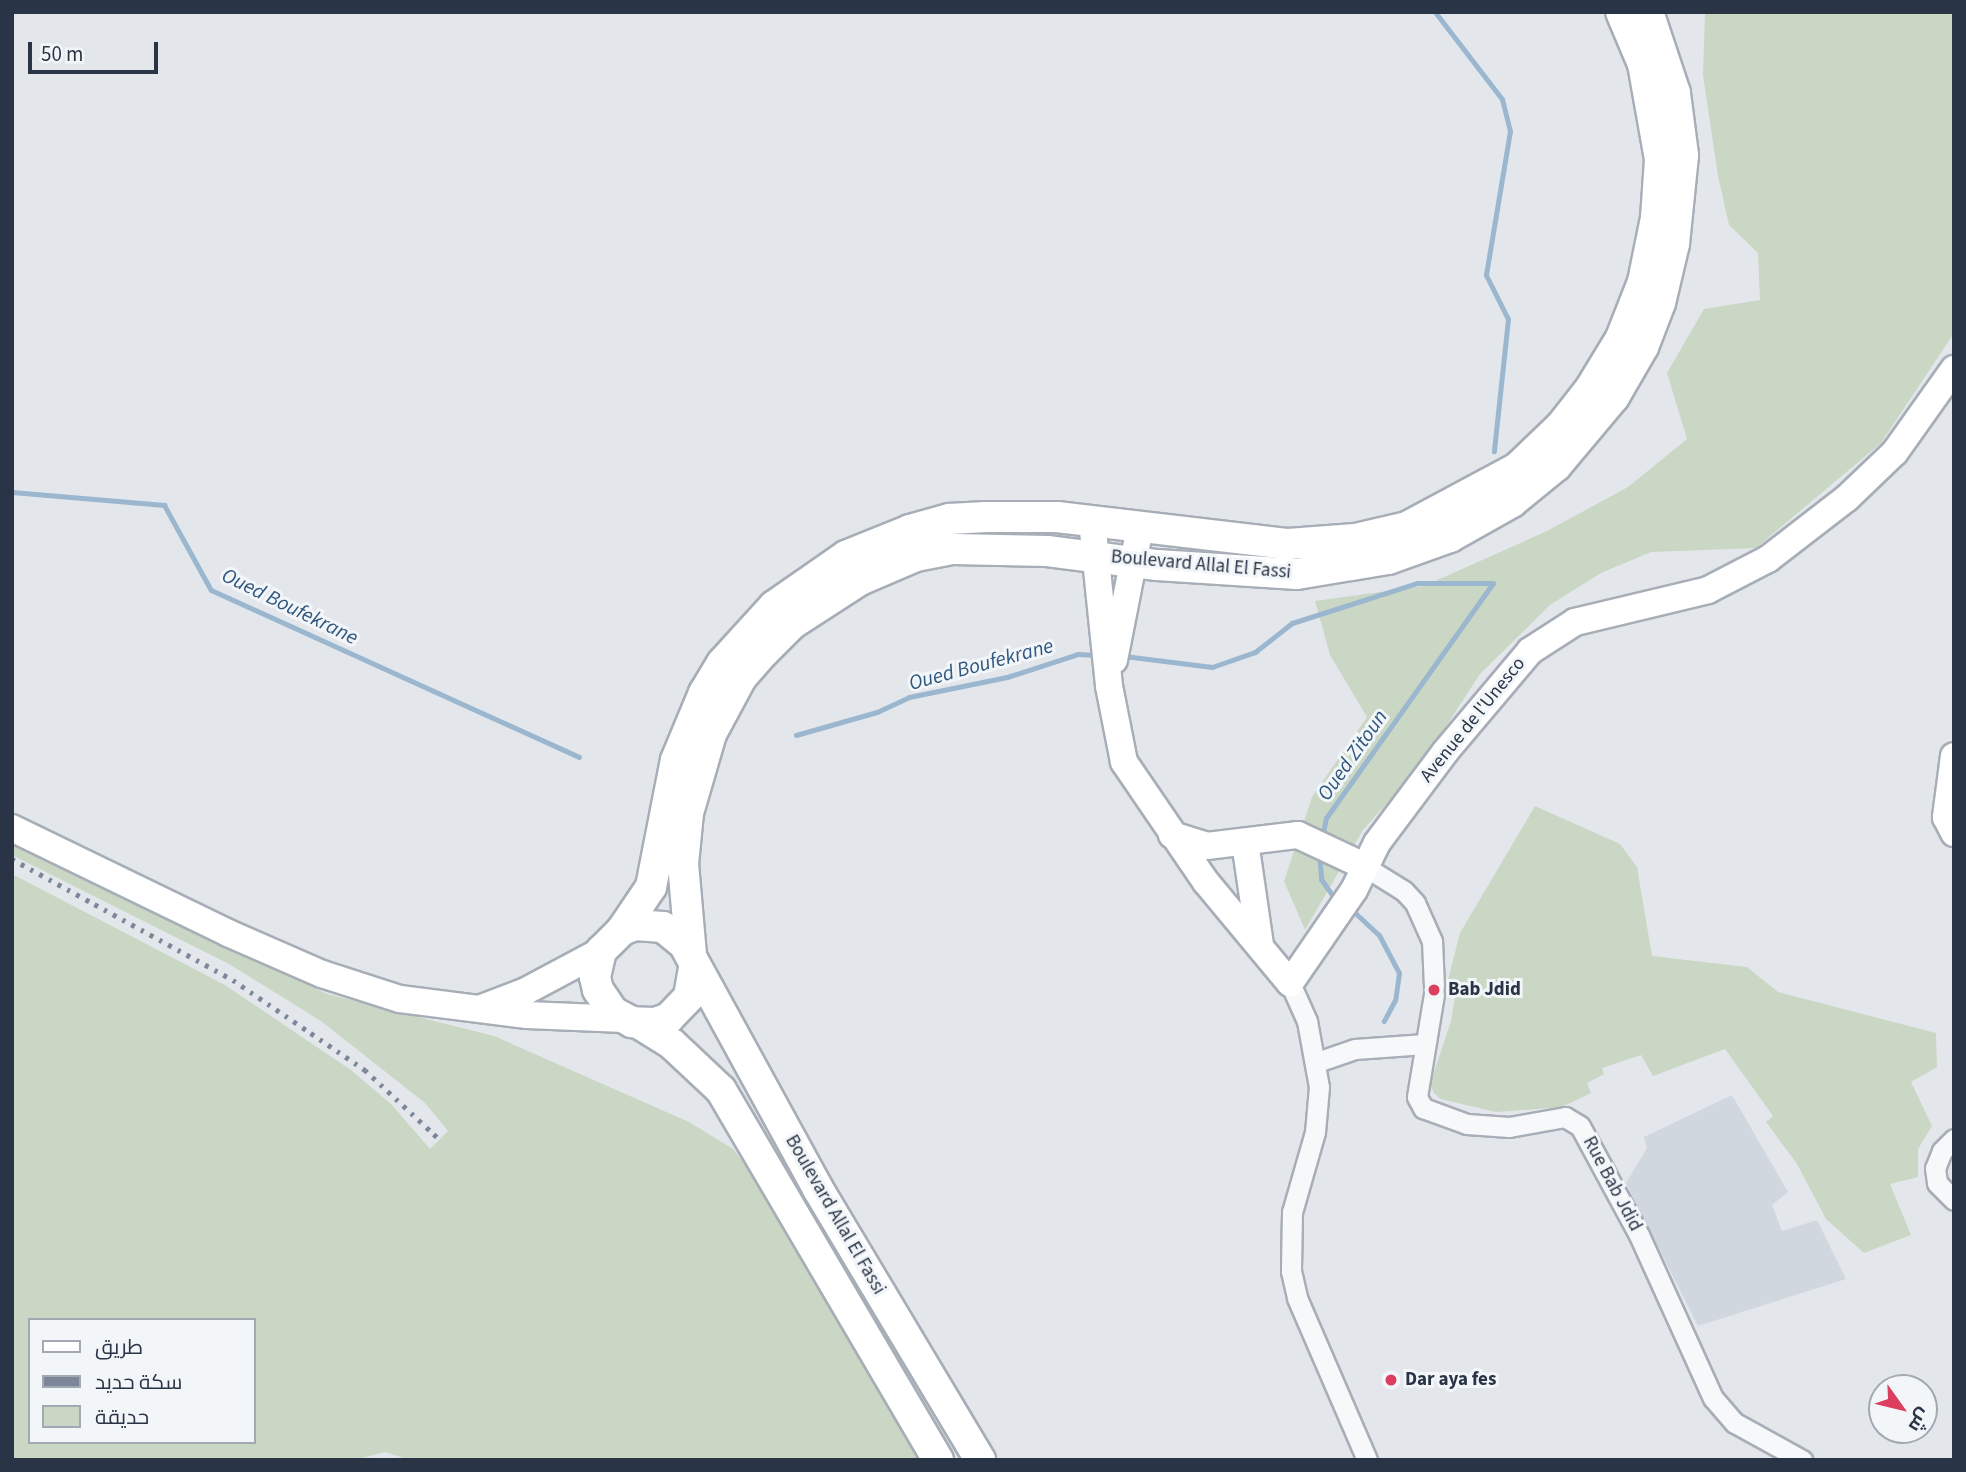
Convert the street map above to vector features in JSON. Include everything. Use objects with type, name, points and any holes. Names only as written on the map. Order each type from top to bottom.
[{"type":"main road","name":"Boulevard Allal El Fassi","points":[[622,930],[651,887],[664,808],[690,723],[722,663],[774,606],[846,556],[882,540],[949,519],[1092,521],[1288,544],[1354,540],[1407,527],[1517,468],[1561,426],[1620,338],[1643,282],[1671,157],[1643,64],[1621,12]]},
{"type":"main road","name":"Boulevard Allal El Fassi","points":[[980,1460],[818,1189],[693,961],[683,892],[688,813],[710,734],[741,678],[764,652],[822,602],[916,556],[1000,548],[1297,574],[1388,559],[1450,537],[1512,502],[1556,467],[1588,432],[1643,347],[1660,303],[1674,244],[1671,157],[1675,93],[1648,12]]},
{"type":"main road","name":"Avenue de l'Unesco","points":[[1290,984],[1332,923],[1353,870],[1445,752],[1530,651],[1575,622],[1708,590],[1768,559],[1847,498],[1895,453],[1954,369]]},
{"type":"main road","points":[[1092,521],[1109,686],[1124,762],[1172,835],[1290,984]]},
{"type":"main road","points":[[1109,686],[1140,527]]},
{"type":"main road","points":[[1954,756],[1946,817],[1954,833]]},
{"type":"main road","points":[[12,828],[322,974],[400,999],[477,1010],[632,1021],[662,1020],[681,1009],[690,997],[693,961],[684,944],[663,927],[635,925],[622,930],[601,951],[526,991],[477,1010]]},
{"type":"main road","name":"Rue Bab Jdid","points":[[1172,835],[1207,846],[1298,835],[1353,870]]},
{"type":"main road","points":[[1245,842],[1260,945]]},
{"type":"main road","points":[[601,951],[595,977],[598,990],[613,1012],[632,1021]]},
{"type":"main road","name":"Boulevard Allal El Fassi","points":[[632,1021],[672,1044],[720,1090],[938,1460]]},
{"type":"street","name":"Rue Bab Jdid","points":[[1353,870],[1404,891],[1415,903],[1432,941],[1434,990],[1417,1097],[1432,1113],[1467,1124],[1509,1127],[1565,1117],[1580,1126],[1639,1235],[1713,1398],[1735,1423],[1802,1460]]},
{"type":"street","points":[[1290,984],[1307,1021],[1317,1062],[1318,1113],[1292,1212],[1291,1271],[1297,1297],[1367,1460]]},
{"type":"street","points":[[1317,1062],[1355,1049],[1425,1044]]},
{"type":"street","points":[[1954,1139],[1942,1151],[1935,1168],[1937,1183],[1954,1200]]},
{"type":"shaded area","points":[[1732,1095],[1788,1192],[1772,1205],[1782,1231],[1817,1220],[1846,1279],[1698,1326],[1626,1183],[1647,1148],[1644,1137]]},
{"type":"green space","points":[[1705,12],[1954,12],[1954,333],[1881,443],[1756,548],[1651,552],[1601,573],[1550,605],[1480,674],[1421,765],[1363,830],[1305,930],[1284,881],[1312,797],[1367,717],[1330,655],[1315,601],[1424,586],[1547,531],[1628,487],[1687,439],[1667,373],[1704,309],[1760,300],[1758,253],[1729,225],[1718,176],[1703,75]]},
{"type":"green space","points":[[1535,806],[1620,844],[1637,867],[1652,956],[1747,967],[1778,992],[1936,1033],[1937,1067],[1911,1082],[1932,1126],[1918,1149],[1918,1177],[1890,1184],[1911,1235],[1864,1253],[1826,1219],[1797,1164],[1766,1122],[1773,1116],[1725,1049],[1653,1076],[1641,1055],[1602,1068],[1604,1074],[1587,1083],[1591,1093],[1562,1107],[1496,1112],[1441,1099],[1434,1093],[1430,1084],[1451,1021],[1456,990],[1446,988],[1460,933]]},
{"type":"green space","points":[[12,840],[327,994],[494,1036],[689,1122],[733,1149],[755,1178],[919,1460],[410,1460],[385,1452],[355,1460],[12,1460],[12,874],[225,985],[351,1070],[392,1105],[430,1149],[448,1131],[425,1103],[321,1021],[229,964],[12,855]]},
{"type":"waterway","points":[[1435,12],[1502,99],[1510,131],[1486,275],[1508,319],[1494,451]]},
{"type":"waterway","name":"Oued Boufekrane","points":[[12,492],[164,505],[211,590],[579,757]]},
{"type":"waterway","name":"Oued Boufekrane","points":[[1124,656],[1212,667],[1255,652],[1292,623],[1417,583],[1493,583]]},
{"type":"waterway","name":"Oued Zitoun","points":[[1322,838],[1326,818],[1493,583]]},
{"type":"waterway","name":"Oued Boufekrane","points":[[796,735],[877,712],[909,697],[1007,677],[1078,654],[1095,655]]},
{"type":"waterway","name":"Oued Zitoun","points":[[1319,854],[1321,879],[1337,902]]},
{"type":"waterway","name":"Oued Zitoun","points":[[1352,910],[1379,935],[1399,973],[1395,1000],[1384,1021]]},
{"type":"railway","points":[[12,859],[233,980],[365,1070],[438,1138]]},
{"type":"place","name":"Bab Jdid","points":[[1434,990]]},
{"type":"place","name":"Dar aya fes","points":[[1391,1380]]}]
